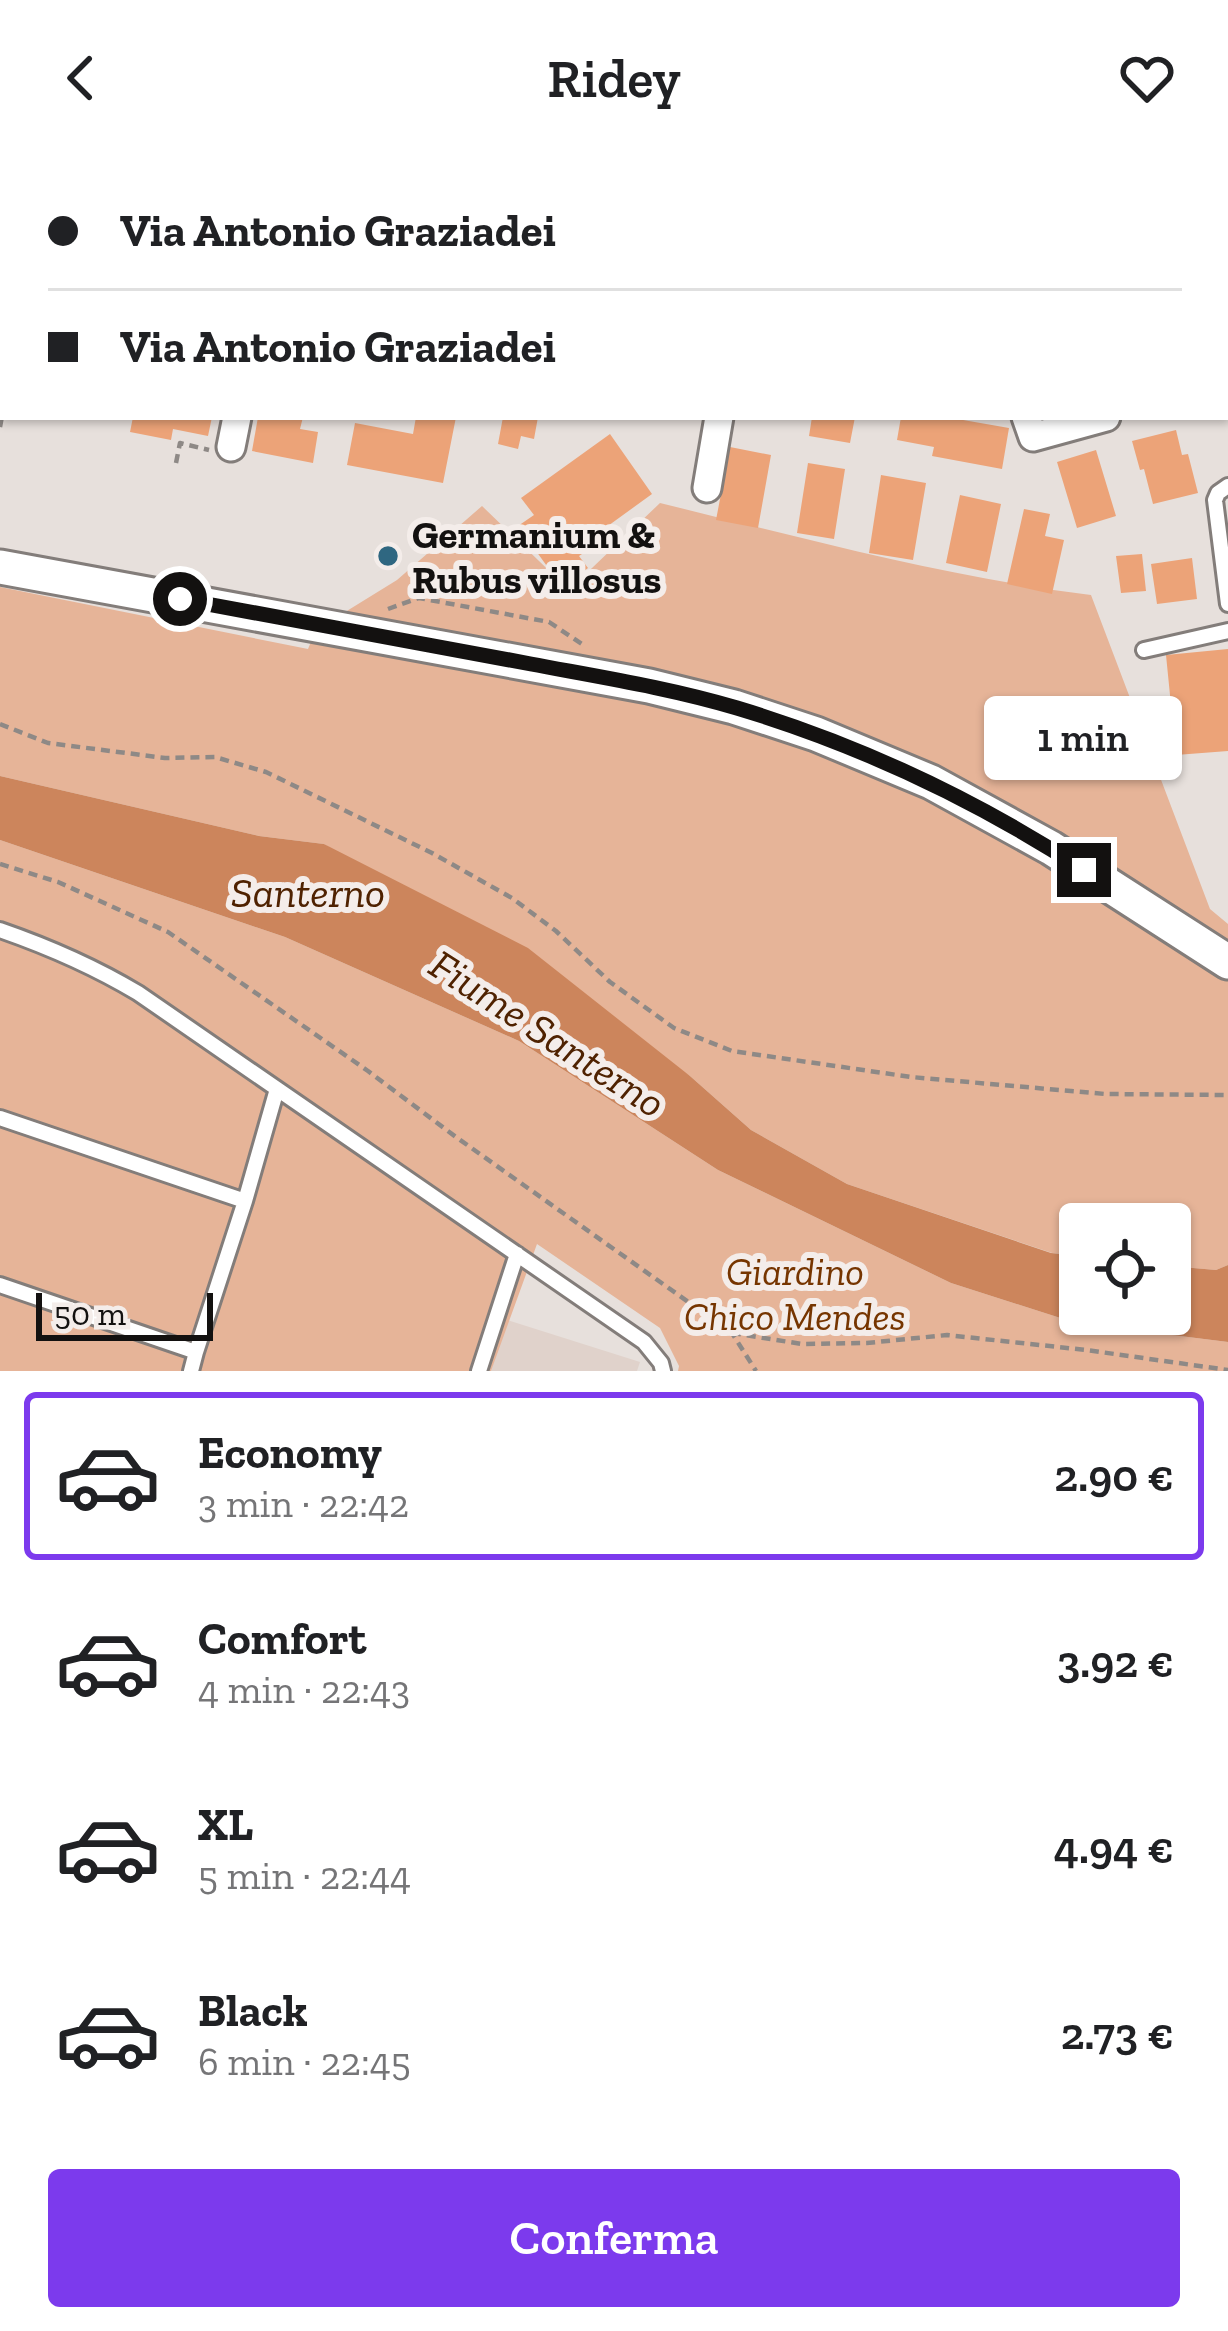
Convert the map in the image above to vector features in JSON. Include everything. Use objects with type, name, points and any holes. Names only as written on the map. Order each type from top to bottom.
[{"type":"street","points":[[231,447],[236,420]]},
{"type":"street","points":[[707,488],[718,420]]},
{"type":"street","points":[[1027,420],[1033,437],[1095,420]]},
{"type":"street","points":[[0,567],[649,686],[734,707],[876,757],[931,782],[1051,848],[1228,962]]},
{"type":"lane","points":[[1228,486],[1215,500],[1228,604]]},
{"type":"lane","points":[[1144,650],[1228,631]]},
{"type":"lane","points":[[0,930],[97,968],[644,1342],[663,1371]]},
{"type":"lane","points":[[190,1371],[277,1089]]},
{"type":"lane","points":[[0,1118],[244,1201]]},
{"type":"lane","points":[[479,1371],[517,1254]]},
{"type":"lane","points":[[0,1286],[196,1352]]},
{"type":"path","points":[[176,464],[180,443],[231,454],[231,447]]},
{"type":"path","points":[[0,724],[48,743],[165,758],[214,757],[266,772],[512,898],[610,982],[674,1028],[732,1051],[820,1066],[1105,1094],[1228,1094]]},
{"type":"path","points":[[0,864],[58,882],[168,932],[732,1333],[757,1371]]},
{"type":"path","points":[[732,1333],[802,1345],[947,1335],[1228,1370]]},
{"type":"shaded area","points":[[507,1320],[640,1362],[637,1371],[491,1371]]},
{"type":"green space","points":[[660,503],[928,567],[1091,595],[1210,909],[1228,924],[1228,1265],[1216,1270],[1191,1268],[1191,1203],[1059,1203],[1059,1254],[847,1184],[751,1130],[690,1076],[324,844],[259,836],[0,776],[0,587],[308,649],[316,630],[397,580],[482,506],[569,590]]},
{"type":"green space","name":"Giardino Chico Mendes","points":[[0,840],[285,937],[519,1041],[718,1170],[951,1283],[1059,1318],[1059,1335],[1172,1335],[1228,1342],[1228,1371],[678,1371],[660,1328],[537,1244],[491,1371],[0,1371]]},
{"type":"water","name":"Santerno","points":[[0,776],[259,836],[324,844],[528,948],[751,1130],[847,1184],[1059,1254],[1059,1318],[951,1283],[718,1170],[519,1041],[285,937],[0,840]]},
{"type":"water","name":"Santerno","points":[[1228,1265],[1228,1342],[1172,1335],[1191,1335],[1191,1268],[1216,1270]]},
{"type":"building","points":[[132,420],[211,420],[208,436],[173,429],[171,440],[130,432]]},
{"type":"building","points":[[257,420],[302,420],[300,429],[318,432],[313,463],[252,451]]},
{"type":"building","points":[[415,420],[455,420],[443,483],[347,465],[355,423],[413,434]]},
{"type":"building","points":[[502,420],[537,420],[534,439],[521,436],[518,449],[498,444]]},
{"type":"building","points":[[812,420],[854,420],[850,443],[809,436]]},
{"type":"building","points":[[900,420],[963,420],[1009,428],[1002,469],[932,456],[934,447],[897,440]]},
{"type":"building","points":[[1176,430],[1198,493],[1153,504],[1132,441]]},
{"type":"building","points":[[610,434],[652,494],[583,544],[588,550],[579,556],[588,568],[562,587],[518,526],[534,515],[521,498]]},
{"type":"building","points":[[730,447],[771,455],[758,528],[716,520]]},
{"type":"building","points":[[1096,450],[1116,516],[1077,528],[1057,462]]},
{"type":"building","points":[[808,463],[845,469],[834,539],[797,533]]},
{"type":"building","points":[[881,475],[926,483],[913,560],[869,553]]},
{"type":"building","points":[[960,495],[1001,504],[987,572],[946,563]]},
{"type":"building","points":[[1024,509],[1050,514],[1045,536],[1064,540],[1052,594],[1007,584]]},
{"type":"building","points":[[1142,554],[1146,591],[1121,593],[1116,556]]},
{"type":"building","points":[[1192,558],[1197,599],[1157,604],[1151,564]]},
{"type":"building","points":[[1228,649],[1228,751],[1176,755],[1166,655]]},
{"type":"place","name":"Germanium & Rubus villosus","points":[[388,556]]},
{"type":"route","points":[[180,599],[649,686],[734,707],[817,734],[931,782],[1084,870]]},
{"type":"water label","name":"Fiume Santerno","points":[[548,1033]]}]
